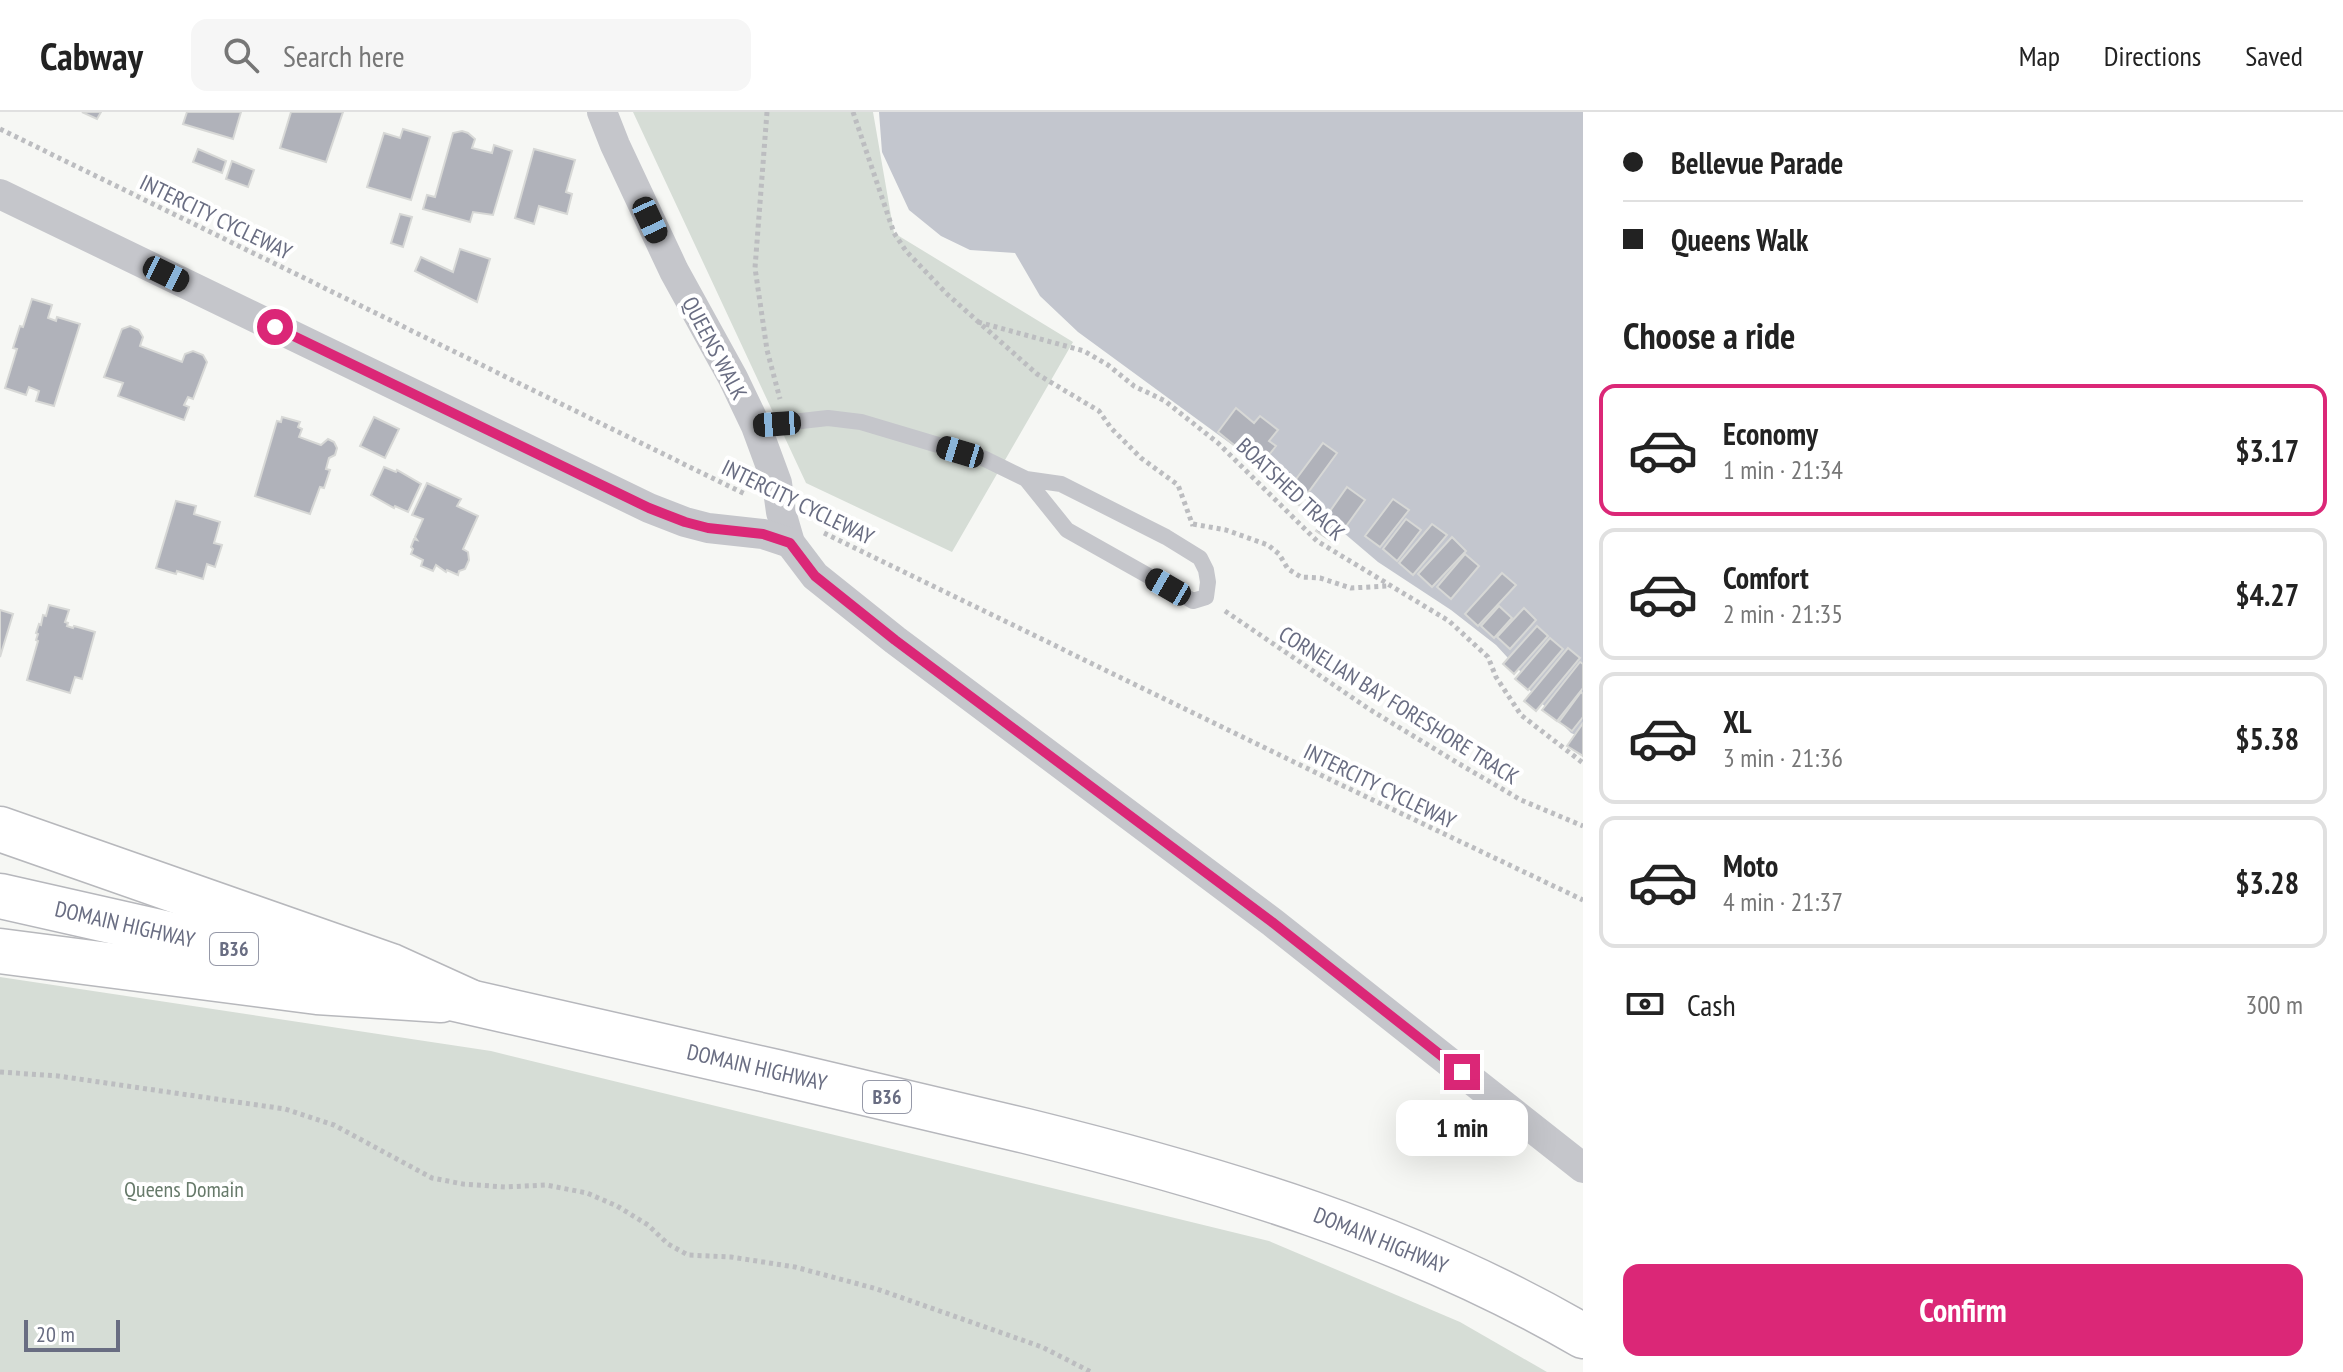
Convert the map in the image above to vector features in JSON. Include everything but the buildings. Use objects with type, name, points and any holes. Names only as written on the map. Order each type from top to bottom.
[{"type":"main road","points":[[0,829],[391,966],[468,1001]]},
{"type":"main road","name":"DOMAIN HIGHWAY","points":[[0,896],[875,1094],[1149,1161],[1227,1184],[1378,1236],[1500,1290],[1583,1336]]},
{"type":"main road","points":[[0,951],[317,992],[468,1001]]},
{"type":"street","name":"QUEENS WALK","points":[[602,112],[674,271],[733,378],[767,425],[781,512],[790,543],[815,576],[895,640],[1272,922],[1583,1168]]},
{"type":"street","points":[[0,194],[649,508],[708,528],[763,534],[790,543]]},
{"type":"lane","points":[[767,425],[828,418],[861,422],[985,459],[1026,479],[1061,484],[1166,537],[1200,558],[1208,582],[1206,597],[1193,601],[1067,530],[1026,479]]},
{"type":"path","points":[[767,112],[755,268],[767,350],[781,395],[767,425]]},
{"type":"path","points":[[853,112],[894,233],[906,251],[921,269],[1037,374],[1099,411],[1141,458],[1178,485],[1199,544],[1200,558]]},
{"type":"path","name":"INTERCITY CYCLEWAY","points":[[0,129],[1345,787],[1583,900]]},
{"type":"path","name":"BOATSHED TRACK","points":[[978,322],[1084,351],[1134,386],[1165,401],[1218,443],[1317,541],[1449,621],[1488,657],[1496,677],[1521,715],[1583,763]]},
{"type":"path","points":[[1192,524],[1235,532],[1268,545],[1279,554],[1288,569],[1301,577],[1320,578],[1351,588],[1389,586]]},
{"type":"path","name":"CORNELIAN BAY FORESHORE TRACK","points":[[1206,597],[1369,709],[1456,762],[1521,800],[1583,826]]},
{"type":"path","points":[[0,1072],[58,1076],[285,1109],[334,1125],[432,1178],[505,1187],[546,1185],[587,1193],[617,1206],[648,1225],[668,1244],[688,1255],[731,1257],[795,1267],[877,1289],[1042,1347],[1091,1372]]},
{"type":"green space","points":[[633,112],[873,112],[894,233],[1073,342],[952,552],[806,483]]},
{"type":"green space","name":"Queens Domain","points":[[0,977],[491,1051],[1269,1241],[1460,1322],[1547,1372],[0,1372]]},
{"type":"shaded area","points":[[879,112],[1583,112],[1583,738],[1571,733],[1549,711],[1527,687],[1520,671],[1496,645],[1451,610],[1378,562],[1291,488],[1078,332],[1040,296],[1015,253],[970,250],[941,236],[909,210],[882,152]]},
{"type":"route","points":[[275,327],[649,508],[708,528],[763,534],[790,543],[815,576],[895,640],[1272,922],[1462,1072]]}]
